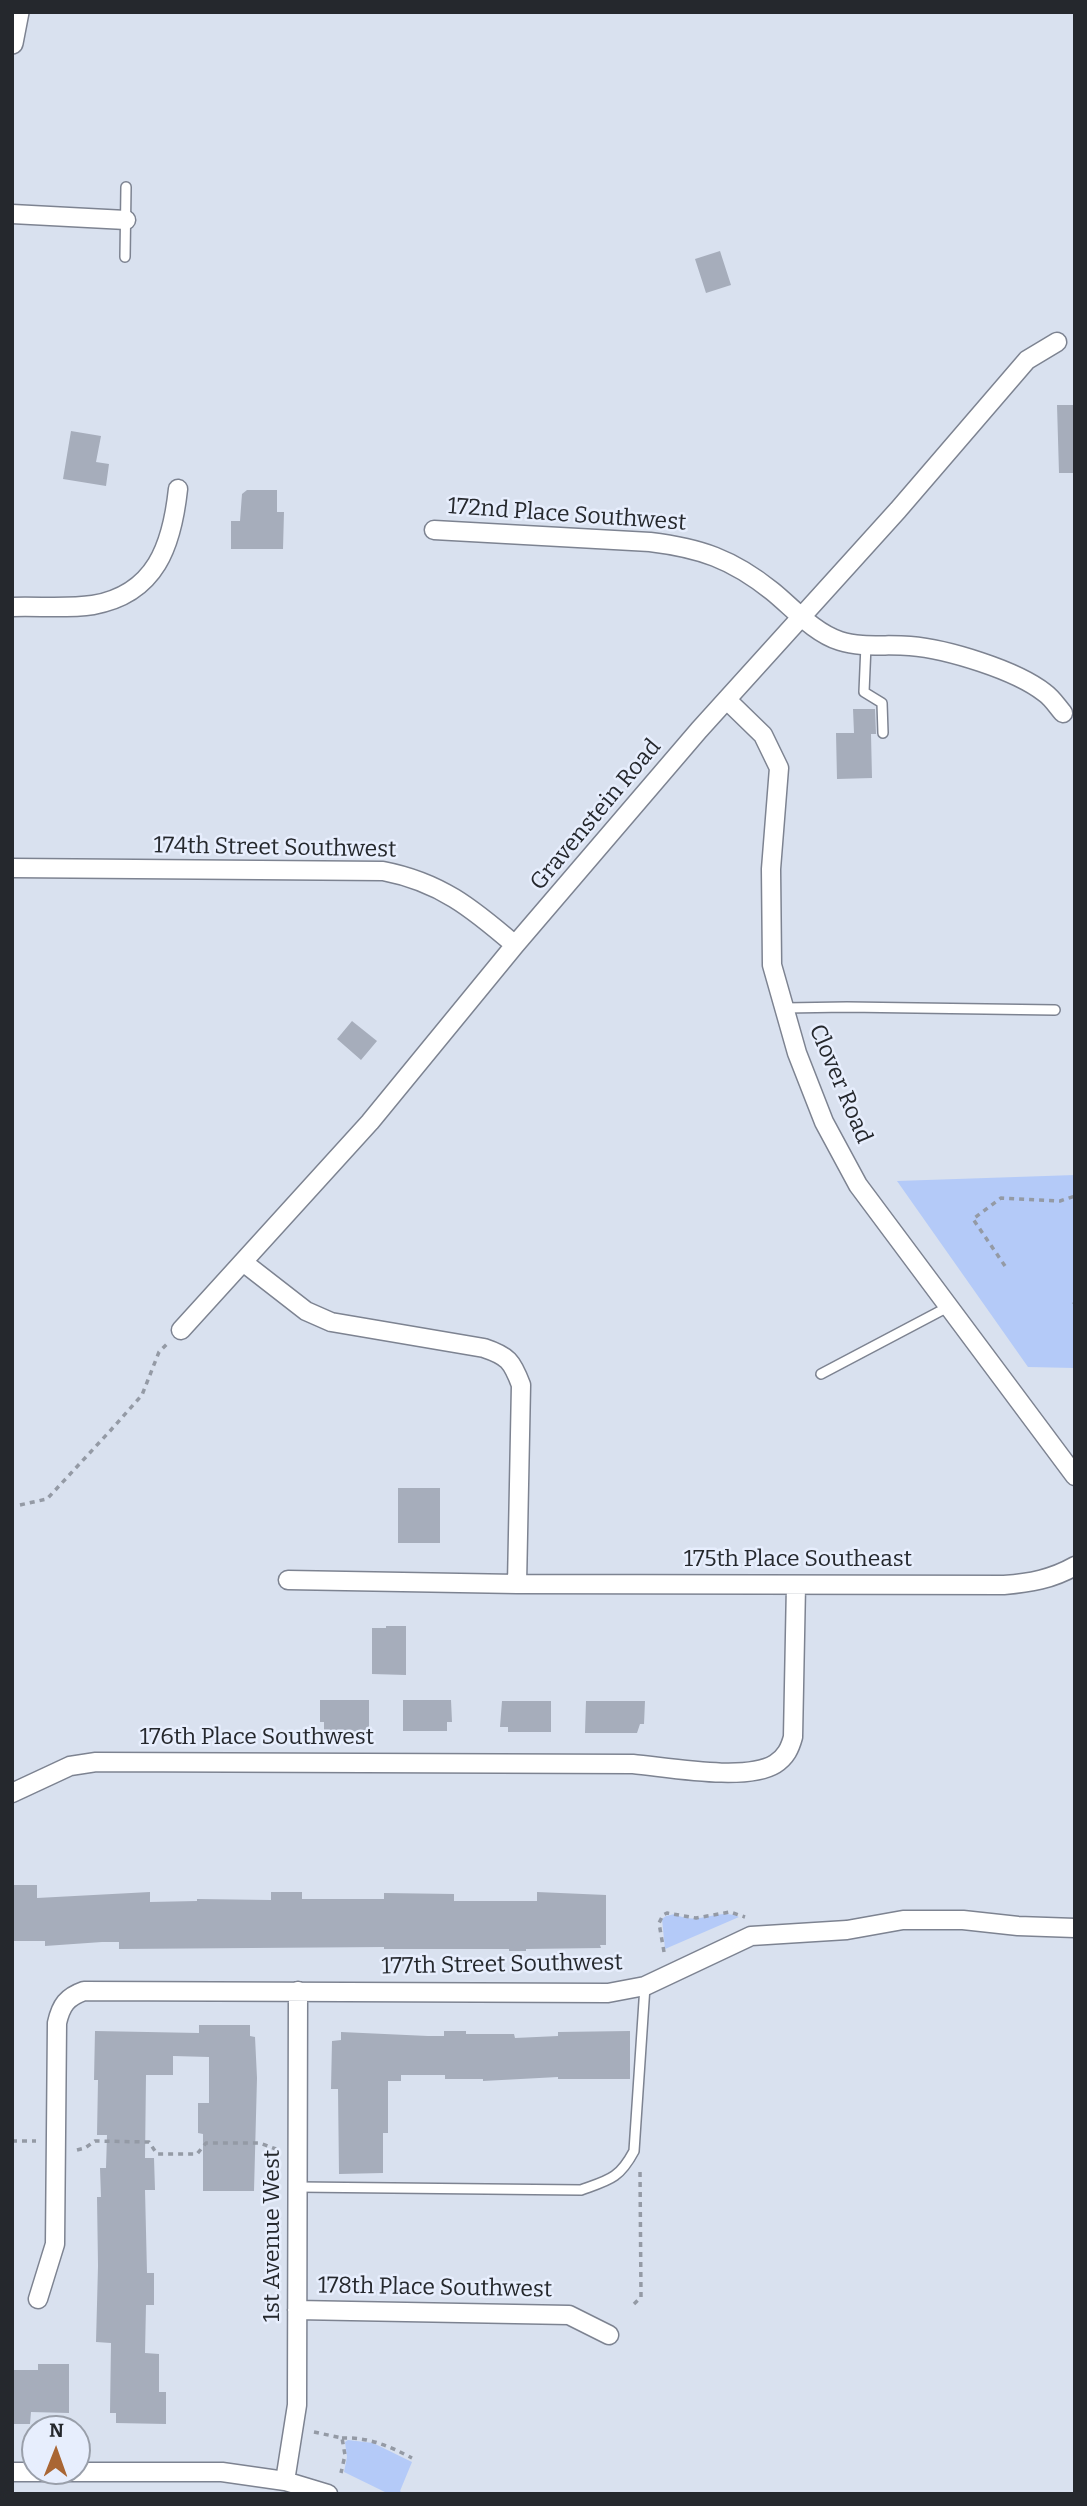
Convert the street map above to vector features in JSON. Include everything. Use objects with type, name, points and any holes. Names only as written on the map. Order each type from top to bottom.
[{"type":"street","points":[[12,43],[18,12]]},
{"type":"street","points":[[12,214],[125,220]]},
{"type":"street","name":"Gravenstein Road","points":[[181,1329],[370,1122],[515,945],[1027,360],[1057,342]]},
{"type":"street","points":[[12,607],[94,605],[134,589],[144,581],[163,553],[175,516],[178,489]]},
{"type":"street","name":"172nd Place Southwest","points":[[434,530],[683,546],[742,568],[821,631],[840,641],[907,646],[954,654],[1026,680],[1046,694],[1063,713]]},
{"type":"street","name":"Clover Road","points":[[727,700],[763,735],[779,768],[771,869],[772,965],[797,1053],[824,1122],[858,1185],[1075,1476]]},
{"type":"street","name":"174th Street Southwest","points":[[12,868],[383,871],[408,876],[456,897],[515,945]]},
{"type":"street","points":[[243,1262],[306,1311],[331,1322],[484,1348],[502,1354],[514,1366],[521,1385],[517,1584]]},
{"type":"street","name":"175th Place Southeast","points":[[288,1580],[1004,1586],[1031,1583],[1056,1576],[1075,1566]]},
{"type":"street","name":"176th Place Southwest","points":[[12,1793],[70,1766],[96,1762],[633,1764],[684,1770],[749,1772],[774,1764],[783,1757],[793,1737],[796,1585]]},
{"type":"street","name":"177th Street Southwest","points":[[38,2299],[55,2244],[58,2023],[61,2007],[71,1996],[84,1991],[608,1993],[645,1986],[751,1936],[848,1930],[903,1920],[963,1920],[1031,1927],[1075,1928]]},
{"type":"street","name":"1st Avenue West","points":[[285,2481],[297,2405],[298,1991]]},
{"type":"street","name":"178th Place Southwest","points":[[297,2310],[569,2315],[608,2335]]},
{"type":"street","points":[[12,2472],[222,2472],[285,2481],[328,2494]]},
{"type":"lane","points":[[125,257],[126,187]]},
{"type":"lane","points":[[866,645],[864,692],[882,703],[883,733]]},
{"type":"lane","points":[[785,1009],[847,1007],[1055,1010]]},
{"type":"lane","points":[[821,1374],[948,1307]]},
{"type":"lane","points":[[298,2187],[580,2190],[608,2180],[624,2170],[634,2151],[645,1986]]},
{"type":"path","points":[[1005,1266],[973,1219],[1001,1198],[1060,1201],[1075,1196]]},
{"type":"path","points":[[20,1505],[47,1499],[101,1441],[142,1395],[159,1352],[181,1329]]},
{"type":"path","points":[[664,1952],[659,1923],[667,1913],[696,1918],[730,1912],[745,1917]]},
{"type":"path","points":[[12,2141],[36,2141]]},
{"type":"path","points":[[77,2150],[94,2141],[149,2142],[157,2154],[197,2154],[206,2143],[260,2143],[276,2149]]},
{"type":"path","points":[[634,2151],[640,2173],[641,2270],[641,2297],[634,2304]]},
{"type":"path","points":[[314,2432],[342,2438],[373,2440],[412,2458]]},
{"type":"path","points":[[341,2473],[345,2455],[342,2438]]},
{"type":"shaded area","points":[[1075,1175],[1075,1368],[1028,1367],[897,1181]]},
{"type":"shaded area","points":[[675,1914],[692,1919],[723,1914],[739,1917],[665,1949],[662,1919]]},
{"type":"shaded area","points":[[348,2440],[373,2443],[412,2462],[400,2491],[403,2494],[389,2494],[344,2472],[347,2457],[345,2442]]},
{"type":"building","points":[[720,251],[731,285],[706,293],[695,259]]},
{"type":"building","points":[[1057,405],[1075,405],[1075,473],[1059,473]]},
{"type":"building","points":[[71,431],[101,436],[96,462],[109,464],[106,486],[63,479]]},
{"type":"building","points":[[247,490],[277,490],[277,512],[284,512],[283,549],[231,549],[231,521],[240,521],[242,494]]},
{"type":"building","points":[[853,709],[875,709],[876,734],[871,734],[872,778],[837,779],[836,733],[854,733]]},
{"type":"building","points":[[352,1021],[377,1041],[361,1060],[337,1039]]},
{"type":"building","points":[[398,1488],[440,1488],[440,1543],[398,1543]]},
{"type":"building","points":[[406,1626],[406,1675],[372,1674],[372,1628]]},
{"type":"building","points":[[320,1700],[369,1700],[369,1732],[324,1731],[324,1722],[320,1722]]},
{"type":"building","points":[[403,1700],[451,1700],[452,1722],[447,1722],[447,1731],[403,1731]]},
{"type":"building","points":[[502,1701],[551,1701],[551,1732],[508,1732],[508,1727],[500,1727]]},
{"type":"building","points":[[586,1701],[645,1701],[644,1724],[640,1724],[637,1733],[585,1733]]},
{"type":"building","points":[[12,1885],[37,1885],[37,1898],[150,1892],[150,1902],[197,1899],[271,1900],[271,1892],[302,1892],[302,1899],[384,1899],[384,1893],[454,1894],[454,1901],[537,1901],[537,1892],[606,1895],[606,1945],[600,1945],[601,1948],[526,1951],[384,1947],[119,1949],[119,1942],[45,1946],[45,1941],[12,1941]]},
{"type":"building","points":[[199,2025],[250,2025],[250,2036],[255,2037],[257,2078],[254,2191],[203,2191],[203,2134],[198,2133],[198,2103],[209,2103],[209,2057],[173,2056],[173,2075],[146,2075],[145,2158],[154,2158],[155,2190],[145,2190],[147,2273],[154,2273],[154,2305],[146,2305],[145,2353],[159,2354],[159,2392],[166,2392],[166,2424],[116,2423],[116,2413],[110,2413],[111,2343],[96,2342],[97,2197],[101,2197],[100,2168],[106,2168],[107,2135],[97,2135],[95,2031],[199,2033]]},
{"type":"building","points":[[444,2031],[514,2034],[515,2038],[558,2036],[558,2032],[630,2031],[630,2079],[558,2077],[483,2081],[445,2079],[445,2075],[401,2075],[401,2081],[388,2081],[388,2133],[383,2133],[383,2173],[339,2174],[338,2089],[331,2089],[332,2041],[341,2040],[341,2032],[444,2036]]},
{"type":"building","points":[[38,2364],[69,2364],[69,2413],[31,2412],[31,2415],[21,2415],[21,2424],[12,2424],[12,2370],[38,2370]]}]
